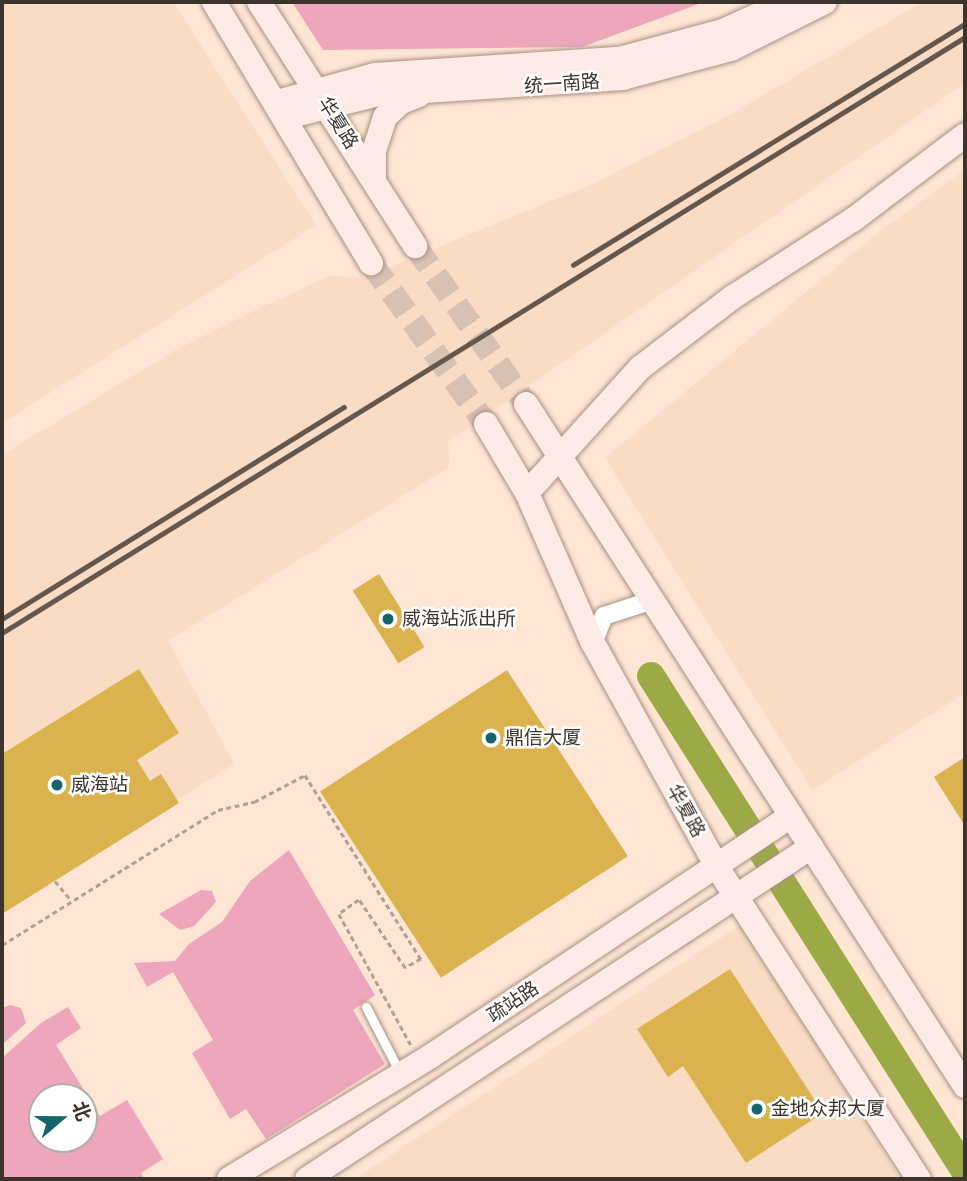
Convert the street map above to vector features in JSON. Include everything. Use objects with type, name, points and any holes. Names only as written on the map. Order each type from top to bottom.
[{"type":"main road","points":[[214,2],[372,262]]},
{"type":"main road","name":"华夏路","points":[[259,2],[415,246]]},
{"type":"main road","name":"统一南路","points":[[282,110],[375,75],[619,59],[713,35],[787,2]]},
{"type":"main road","name":"统一南路","points":[[322,97],[574,85],[670,68],[731,49],[825,2]]},
{"type":"main road","points":[[292,52],[339,71],[375,75]]},
{"type":"main road","points":[[374,184],[374,151],[385,117],[401,102],[430,91]]},
{"type":"main road","points":[[527,493],[640,368],[965,135]]},
{"type":"main road","points":[[526,404],[653,600],[786,820],[965,1086]]},
{"type":"main road","name":"华夏路","points":[[486,424],[527,493],[593,643],[722,863],[919,1179]]},
{"type":"main road","name":"疏站路","points":[[229,1179],[411,1068],[786,820]]},
{"type":"main road","name":"疏站路","points":[[307,1179],[743,895],[806,850]]},
{"type":"street","points":[[593,643],[604,615],[653,600]]},
{"type":"lane","points":[[366,1007],[411,1068]]},
{"type":"path","points":[[2,945],[218,810],[254,802],[305,775],[421,959],[405,968],[359,900],[339,914],[411,1068]]},
{"type":"path","points":[[55,881],[71,900]]},
{"type":"shaded area","points":[[2,2],[173,2],[316,225],[2,423]]},
{"type":"shaded area","points":[[292,2],[704,2],[582,47],[323,50]]},
{"type":"shaded area","name":"威海站","points":[[965,2],[965,83],[448,442],[449,467],[168,641],[234,764],[2,909],[2,455],[174,351],[266,305],[331,276],[363,278],[591,185],[726,117],[921,3]]},
{"type":"shaded area","points":[[965,170],[965,693],[812,790],[605,458],[880,231]]},
{"type":"shaded area","points":[[289,850],[375,995],[353,1010],[385,1064],[266,1139],[246,1109],[230,1119],[192,1053],[213,1040],[173,972],[147,987],[134,963],[175,961],[189,944],[222,922],[250,881]]},
{"type":"shaded area","points":[[201,890],[212,891],[216,902],[194,926],[180,930],[159,914]]},
{"type":"shaded area","points":[[742,924],[900,1179],[355,1179]]},
{"type":"shaded area","points":[[10,1005],[21,1008],[26,1023],[2,1045],[2,1008]]},
{"type":"shaded area","points":[[68,1007],[81,1028],[56,1045],[80,1083],[28,1083],[28,1153],[98,1153],[98,1113],[100,1116],[127,1100],[163,1159],[141,1173],[144,1179],[2,1179],[2,1058],[41,1023]]},
{"type":"building","name":"威海站派出所","points":[[379,574],[425,647],[398,663],[353,590]]},
{"type":"building","name":"威海站","points":[[139,669],[179,733],[137,760],[150,781],[161,774],[179,803],[2,914],[2,754]]},
{"type":"building","points":[[507,670],[628,856],[441,978],[320,791]]},
{"type":"building","points":[[965,757],[965,826],[934,777]]},
{"type":"building","points":[[730,969],[823,1113],[746,1163],[683,1066],[668,1077],[637,1029]]},
{"type":"waterway","points":[[651,676],[965,1171]]},
{"type":"tunnel","points":[[415,246],[526,404]]},
{"type":"tunnel","points":[[371,263],[486,424]]},
{"type":"railway","points":[[573,265],[965,24]]},
{"type":"railway","points":[[2,633],[965,37]]},
{"type":"railway","points":[[2,619],[344,407]]},
{"type":"place","name":"威海站派出所","points":[[388,619]]},
{"type":"place","name":"鼎信大厦","points":[[491,738]]},
{"type":"place","name":"威海站","points":[[57,785]]},
{"type":"place","name":"金地众邦大厦","points":[[757,1109]]}]
